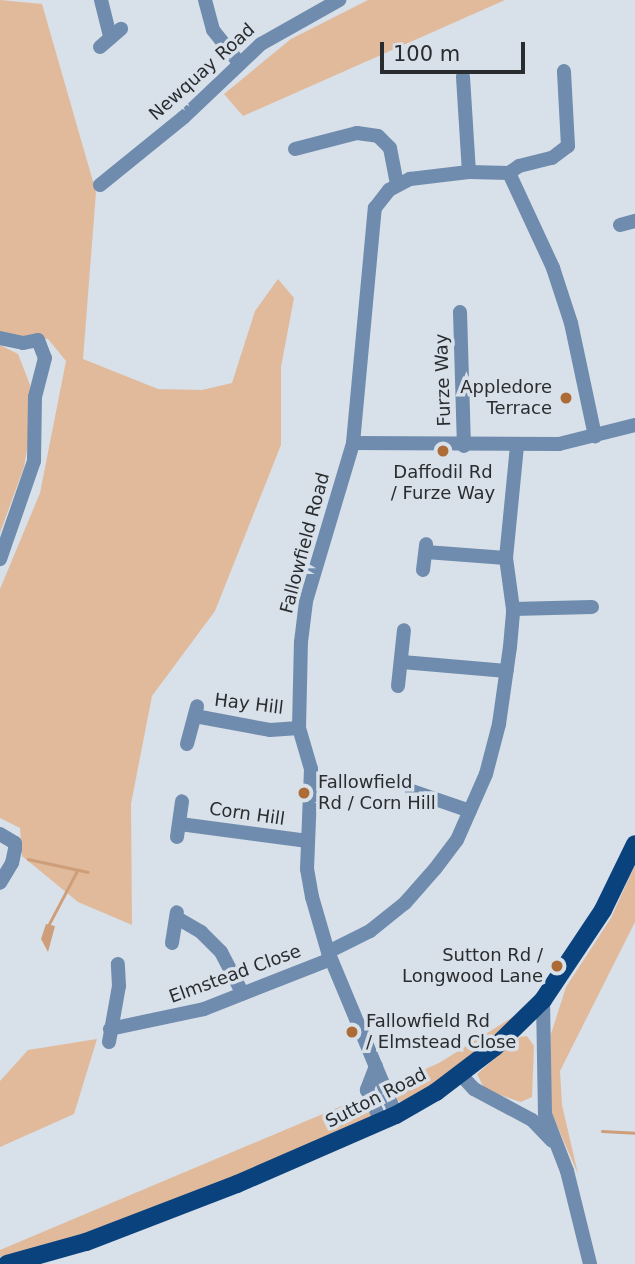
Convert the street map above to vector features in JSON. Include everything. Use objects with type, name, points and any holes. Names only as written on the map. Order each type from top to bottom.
[{"type":"main road","name":"Sutton Road","points":[[7,1264],[34,1260],[138,1223],[389,1118],[460,1074],[543,1000],[603,910],[635,844]]},
{"type":"street","points":[[100,47],[116,32],[101,0]]},
{"type":"street","points":[[205,0],[213,30],[240,64]]},
{"type":"street","name":"Newquay Road","points":[[100,185],[284,27],[338,0]]},
{"type":"street","points":[[463,77],[457,92],[469,172]]},
{"type":"street","points":[[294,150],[357,133],[379,136],[390,148],[397,184],[469,172],[509,173],[519,166],[552,158],[568,146],[561,80]]},
{"type":"street","points":[[509,173],[553,268],[571,323],[595,436]]},
{"type":"street","name":"Fallowfield Road","points":[[389,1118],[376,1066],[330,956],[307,869],[311,769],[299,727],[306,601],[353,443],[370,219],[378,200],[397,184]]},
{"type":"street","name":"Furze Way","points":[[458,311],[464,446]]},
{"type":"street","points":[[0,338],[23,343],[38,340],[45,358],[35,397],[34,461],[0,559]]},
{"type":"street","points":[[353,443],[517,446],[595,436],[635,425]]},
{"type":"street","name":"Elmstead Close","points":[[118,964],[119,986],[110,1036],[243,993],[330,956],[370,931],[405,903],[457,840],[493,749],[507,671],[513,609],[506,558],[517,446]]},
{"type":"street","points":[[423,570],[426,548],[506,558]]},
{"type":"street","points":[[513,609],[595,607]]},
{"type":"street","points":[[398,686],[404,630]]},
{"type":"street","points":[[401,662],[507,671]]},
{"type":"street","name":"Hay Hill","points":[[187,744],[196,711],[270,730],[299,727]]},
{"type":"street","points":[[410,791],[470,811]]},
{"type":"street","name":"Corn Hill","points":[[182,801],[178,830],[308,841]]},
{"type":"street","points":[[0,834],[15,843],[12,863],[0,883]]},
{"type":"street","points":[[172,943],[177,915],[201,932],[222,952],[243,993]]},
{"type":"street","points":[[543,1000],[542,1094],[553,1142],[567,1171],[590,1264]]},
{"type":"street","points":[[460,1074],[474,1089],[519,1112],[553,1142]]},
{"type":"street","points":[[519,1112],[542,1094]]},
{"type":"shaded area","points":[[0,0],[42,4],[96,192],[83,359],[158,389],[202,390],[232,383],[255,311],[278,279],[294,298],[281,367],[281,445],[215,611],[152,696],[131,804],[132,925],[78,902],[22,856],[20,828],[0,818],[0,589],[40,493],[66,361],[48,339],[0,334]]},
{"type":"shaded area","points":[[368,0],[505,0],[243,116],[224,94],[291,39]]},
{"type":"shaded area","points":[[0,345],[18,354],[30,385],[33,416],[24,467],[0,533]]},
{"type":"shaded area","points":[[635,865],[635,922],[560,1071],[562,1105],[578,1174],[548,1105],[551,1034],[566,987],[611,918]]},
{"type":"shaded area","points":[[46,924],[55,926],[48,952],[41,939]]},
{"type":"shaded area","points":[[519,1013],[482,1049],[407,1103],[398,1101],[391,1084],[439,1063]]},
{"type":"shaded area","points":[[527,1036],[534,1046],[532,1097],[521,1102],[485,1090],[477,1074],[520,1037]]},
{"type":"shaded area","points":[[97,1039],[74,1114],[0,1147],[0,1081],[28,1050]]},
{"type":"shaded area","points":[[363,1097],[373,1120],[86,1237],[0,1257],[0,1250]]},
{"type":"waterway","points":[[28,859],[88,872]]},
{"type":"waterway","points":[[49,924],[77,871]]},
{"type":"waterway","points":[[602,1131],[635,1133]]},
{"type":"place","name":"Appledore Terrace","points":[[566,398]]},
{"type":"place","name":"Daffodil Rd / Furze Way","points":[[443,451]]},
{"type":"place","name":"Fallowfield Rd / Corn Hill","points":[[304,793]]},
{"type":"place","name":"Sutton Rd / Longwood Lane","points":[[557,966]]},
{"type":"place","name":"Fallowfield Rd / Elmstead Close","points":[[352,1032]]}]
